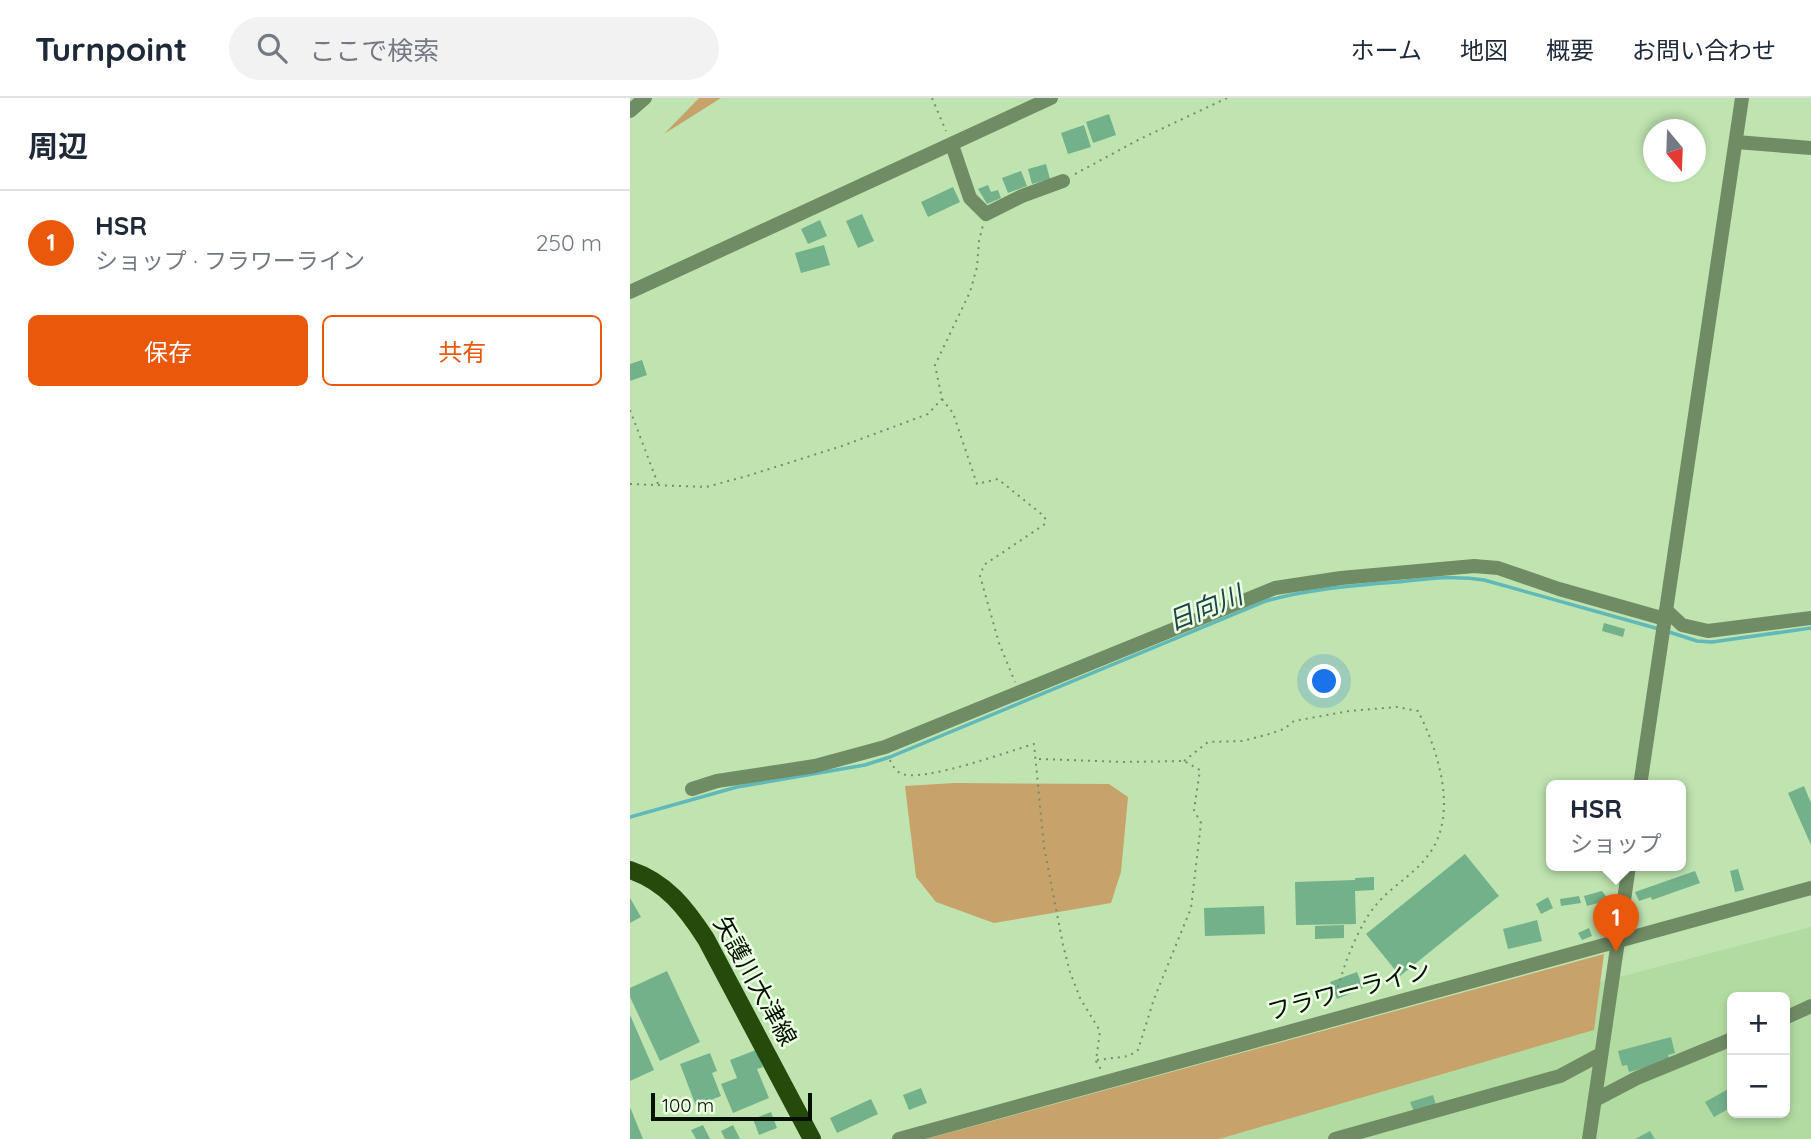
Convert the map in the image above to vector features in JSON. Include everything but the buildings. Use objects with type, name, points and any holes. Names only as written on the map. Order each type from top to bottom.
[{"type":"main road","name":"矢護川大津線","points":[[630,870],[650,878],[665,889],[682,904],[694,920],[811,1139]]},
{"type":"street","points":[[630,111],[645,98]]},
{"type":"street","points":[[630,292],[1051,98]]},
{"type":"street","points":[[1641,780],[1742,98]]},
{"type":"street","points":[[1736,142],[1811,148]]},
{"type":"street","points":[[952,145],[970,198],[986,214],[1022,196],[1063,181]]},
{"type":"street","points":[[692,789],[717,782],[815,766],[885,747],[1275,587],[1474,566],[1499,568],[1559,589],[1665,614],[1682,625],[1709,631],[1811,618]]},
{"type":"street","points":[[1589,1139],[1628,871]]},
{"type":"street","name":"フラワーライン","points":[[899,1139],[1811,888]]},
{"type":"street","points":[[1790,1016],[1811,1006]]},
{"type":"street","points":[[1595,1100],[1637,1078],[1727,1041]]},
{"type":"street","points":[[1335,1139],[1560,1076],[1601,1054]]},
{"type":"path","points":[[932,98],[952,145]]},
{"type":"path","points":[[1063,181],[1139,140],[1227,98]]},
{"type":"path","points":[[986,214],[970,292],[935,365],[942,399],[953,412],[977,484],[998,479],[1045,517],[1045,524],[984,565],[980,576],[999,642],[1020,693]]},
{"type":"path","points":[[630,484],[706,487],[842,446],[928,414],[942,399]]},
{"type":"path","points":[[630,410],[658,485]]},
{"type":"path","points":[[1184,761],[1208,742],[1242,741],[1284,729],[1294,721],[1349,710],[1397,707],[1419,711],[1440,762],[1444,797],[1440,832],[1426,859],[1392,887],[1370,911],[1344,967],[1338,992],[1319,1023]]},
{"type":"path","points":[[888,754],[892,766],[901,774],[918,776],[1034,744],[1044,847],[1063,945],[1080,998],[1100,1031],[1096,1061],[1129,1056],[1138,1050],[1154,999],[1191,908],[1201,823],[1194,810],[1200,770],[1184,761],[1037,759]]},
{"type":"shaded area","points":[[699,98],[721,98],[664,134]]},
{"type":"shaded area","points":[[955,783],[1109,784],[1128,797],[1121,872],[1111,903],[994,923],[936,902],[916,877],[905,786]]},
{"type":"shaded area","points":[[1811,927],[1811,1139],[997,1139]]},
{"type":"shaded area","points":[[1604,954],[1594,1030],[1219,1139],[926,1139]]},
{"type":"waterway","name":"日向川","points":[[630,817],[737,787],[865,765],[890,757],[1266,601],[1298,594],[1429,579],[1484,580],[1659,629]]},
{"type":"waterway","name":"日向川","points":[[1666,631],[1697,641],[1712,642],[1811,628]]},
{"type":"place","name":"HSR","points":[[1616,952]]}]
